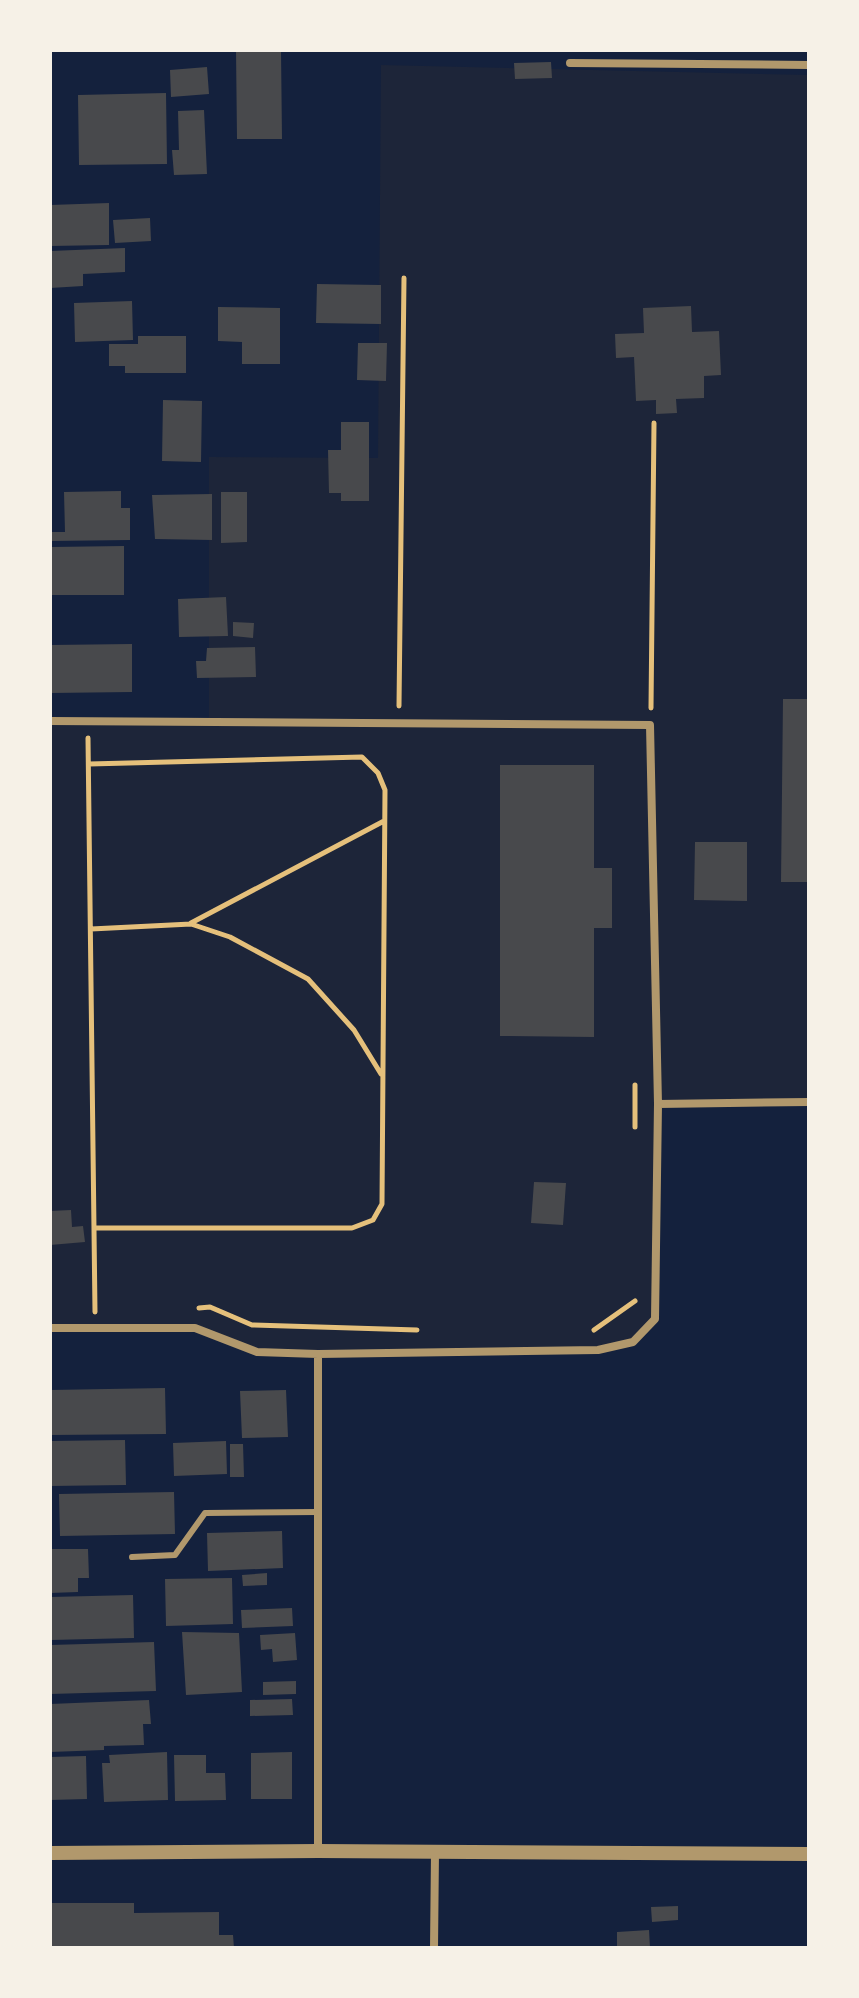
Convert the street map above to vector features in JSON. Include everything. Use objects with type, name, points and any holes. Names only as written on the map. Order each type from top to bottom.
[{"type":"street","points":[[570,63],[809,65]]},
{"type":"street","points":[[50,721],[650,725],[658,1104],[655,1319],[633,1342],[598,1350],[318,1354],[257,1352],[195,1328],[50,1328]]},
{"type":"street","points":[[658,1104],[809,1102]]},
{"type":"street","points":[[318,1354],[318,1851]]},
{"type":"street","points":[[434,1948],[435,1852]]},
{"type":"street","points":[[50,1853],[809,1854]]},
{"type":"lane","points":[[132,1557],[175,1555],[205,1513],[318,1512]]},
{"type":"path","points":[[399,723],[404,278]]},
{"type":"path","points":[[650,725],[654,423]]},
{"type":"path","points":[[88,721],[96,1326]]},
{"type":"path","points":[[76,737],[88,737]]},
{"type":"path","points":[[89,764],[362,757],[378,773],[385,790],[382,1204],[373,1220],[352,1228],[94,1228]]},
{"type":"path","points":[[191,924],[385,821]]},
{"type":"path","points":[[91,929],[191,924],[230,937],[308,979],[354,1030],[383,1077]]},
{"type":"path","points":[[635,1083],[635,1130]]},
{"type":"path","points":[[586,1335],[635,1301],[635,1286]]},
{"type":"path","points":[[196,1308],[210,1307],[252,1325],[427,1330]]},
{"type":"path","points":[[80,1313],[110,1311]]},
{"type":"shaded area","points":[[381,65],[809,75],[809,1102],[659,1104],[655,1319],[633,1342],[598,1350],[257,1352],[195,1328],[50,1328],[50,721],[209,721],[209,457],[378,458]]},
{"type":"building","points":[[236,50],[281,50],[282,139],[237,139]]},
{"type":"building","points":[[551,62],[552,78],[515,79],[514,63]]},
{"type":"building","points":[[207,67],[209,94],[171,97],[170,70]]},
{"type":"building","points":[[166,93],[167,164],[79,165],[78,95]]},
{"type":"building","points":[[204,110],[207,174],[174,175],[172,150],[179,150],[178,111]]},
{"type":"building","points":[[109,203],[109,245],[50,246],[50,205]]},
{"type":"building","points":[[150,218],[151,241],[115,243],[113,220]]},
{"type":"building","points":[[125,248],[125,272],[83,274],[83,286],[50,288],[50,251]]},
{"type":"building","points":[[317,284],[381,285],[381,324],[316,323]]},
{"type":"building","points":[[132,301],[133,340],[75,342],[74,303]]},
{"type":"building","points":[[691,306],[692,332],[719,331],[721,375],[704,376],[704,398],[676,399],[677,413],[656,414],[656,400],[636,401],[634,357],[616,358],[615,334],[644,333],[643,308]]},
{"type":"building","points":[[218,307],[280,308],[280,364],[242,364],[242,342],[218,341]]},
{"type":"building","points":[[138,336],[186,336],[186,373],[125,373],[125,366],[109,366],[109,344],[138,344]]},
{"type":"building","points":[[358,343],[387,343],[386,381],[357,380]]},
{"type":"building","points":[[163,400],[202,401],[201,462],[162,461]]},
{"type":"building","points":[[341,422],[369,422],[369,501],[341,501],[341,493],[329,493],[328,450],[341,450]]},
{"type":"building","points":[[121,491],[121,508],[130,508],[130,540],[50,541],[50,532],[65,532],[64,492]]},
{"type":"building","points":[[221,492],[247,492],[247,542],[221,543]]},
{"type":"building","points":[[212,494],[212,540],[155,539],[152,495]]},
{"type":"building","points":[[124,546],[124,595],[52,595],[51,547]]},
{"type":"building","points":[[226,597],[228,636],[179,637],[178,599]]},
{"type":"building","points":[[233,622],[254,623],[253,638],[233,636]]},
{"type":"building","points":[[132,644],[132,692],[50,693],[50,645]]},
{"type":"building","points":[[255,647],[256,677],[197,678],[196,661],[206,661],[207,648]]},
{"type":"building","points":[[783,699],[809,699],[809,882],[781,882]]},
{"type":"building","points":[[500,765],[594,765],[594,868],[612,868],[612,928],[594,928],[594,1037],[500,1036]]},
{"type":"building","points":[[695,842],[747,842],[747,901],[694,900]]},
{"type":"building","points":[[534,1182],[566,1183],[563,1225],[531,1223]]},
{"type":"building","points":[[71,1210],[72,1227],[83,1226],[85,1242],[50,1245],[50,1211]]},
{"type":"building","points":[[165,1388],[166,1434],[50,1435],[50,1390]]},
{"type":"building","points":[[286,1390],[288,1437],[242,1438],[240,1391]]},
{"type":"building","points":[[125,1440],[126,1485],[50,1486],[50,1441]]},
{"type":"building","points":[[226,1441],[227,1474],[174,1476],[173,1443]]},
{"type":"building","points":[[230,1444],[243,1444],[244,1477],[230,1477]]},
{"type":"building","points":[[174,1492],[175,1534],[60,1536],[59,1494]]},
{"type":"building","points":[[282,1531],[283,1568],[208,1571],[207,1533]]},
{"type":"building","points":[[50,1549],[88,1549],[89,1578],[78,1578],[78,1592],[50,1593]]},
{"type":"building","points":[[267,1573],[267,1585],[243,1586],[242,1575]]},
{"type":"building","points":[[232,1578],[233,1624],[166,1626],[165,1579]]},
{"type":"building","points":[[133,1595],[134,1638],[51,1640],[50,1597]]},
{"type":"building","points":[[292,1608],[293,1626],[242,1628],[241,1610]]},
{"type":"building","points":[[182,1632],[239,1633],[242,1692],[186,1695]]},
{"type":"building","points":[[295,1633],[297,1660],[273,1662],[272,1649],[261,1650],[260,1635]]},
{"type":"building","points":[[154,1642],[156,1691],[50,1694],[50,1645]]},
{"type":"building","points":[[296,1681],[296,1694],[263,1695],[263,1682]]},
{"type":"building","points":[[292,1699],[293,1715],[250,1716],[250,1700]]},
{"type":"building","points":[[149,1700],[151,1724],[143,1724],[144,1745],[50,1752],[50,1704]]},
{"type":"building","points":[[167,1752],[168,1800],[104,1802],[102,1763],[110,1763],[109,1755]]},
{"type":"building","points":[[292,1752],[292,1799],[251,1799],[251,1753]]},
{"type":"building","points":[[174,1755],[206,1755],[206,1773],[225,1773],[226,1800],[175,1801]]},
{"type":"building","points":[[86,1756],[87,1799],[50,1800],[50,1757]]},
{"type":"building","points":[[50,1903],[134,1903],[134,1913],[219,1912],[219,1935],[233,1935],[234,1948],[50,1948]]},
{"type":"building","points":[[678,1906],[678,1920],[652,1922],[651,1907]]},
{"type":"building","points":[[649,1930],[650,1948],[617,1948],[617,1932]]}]
